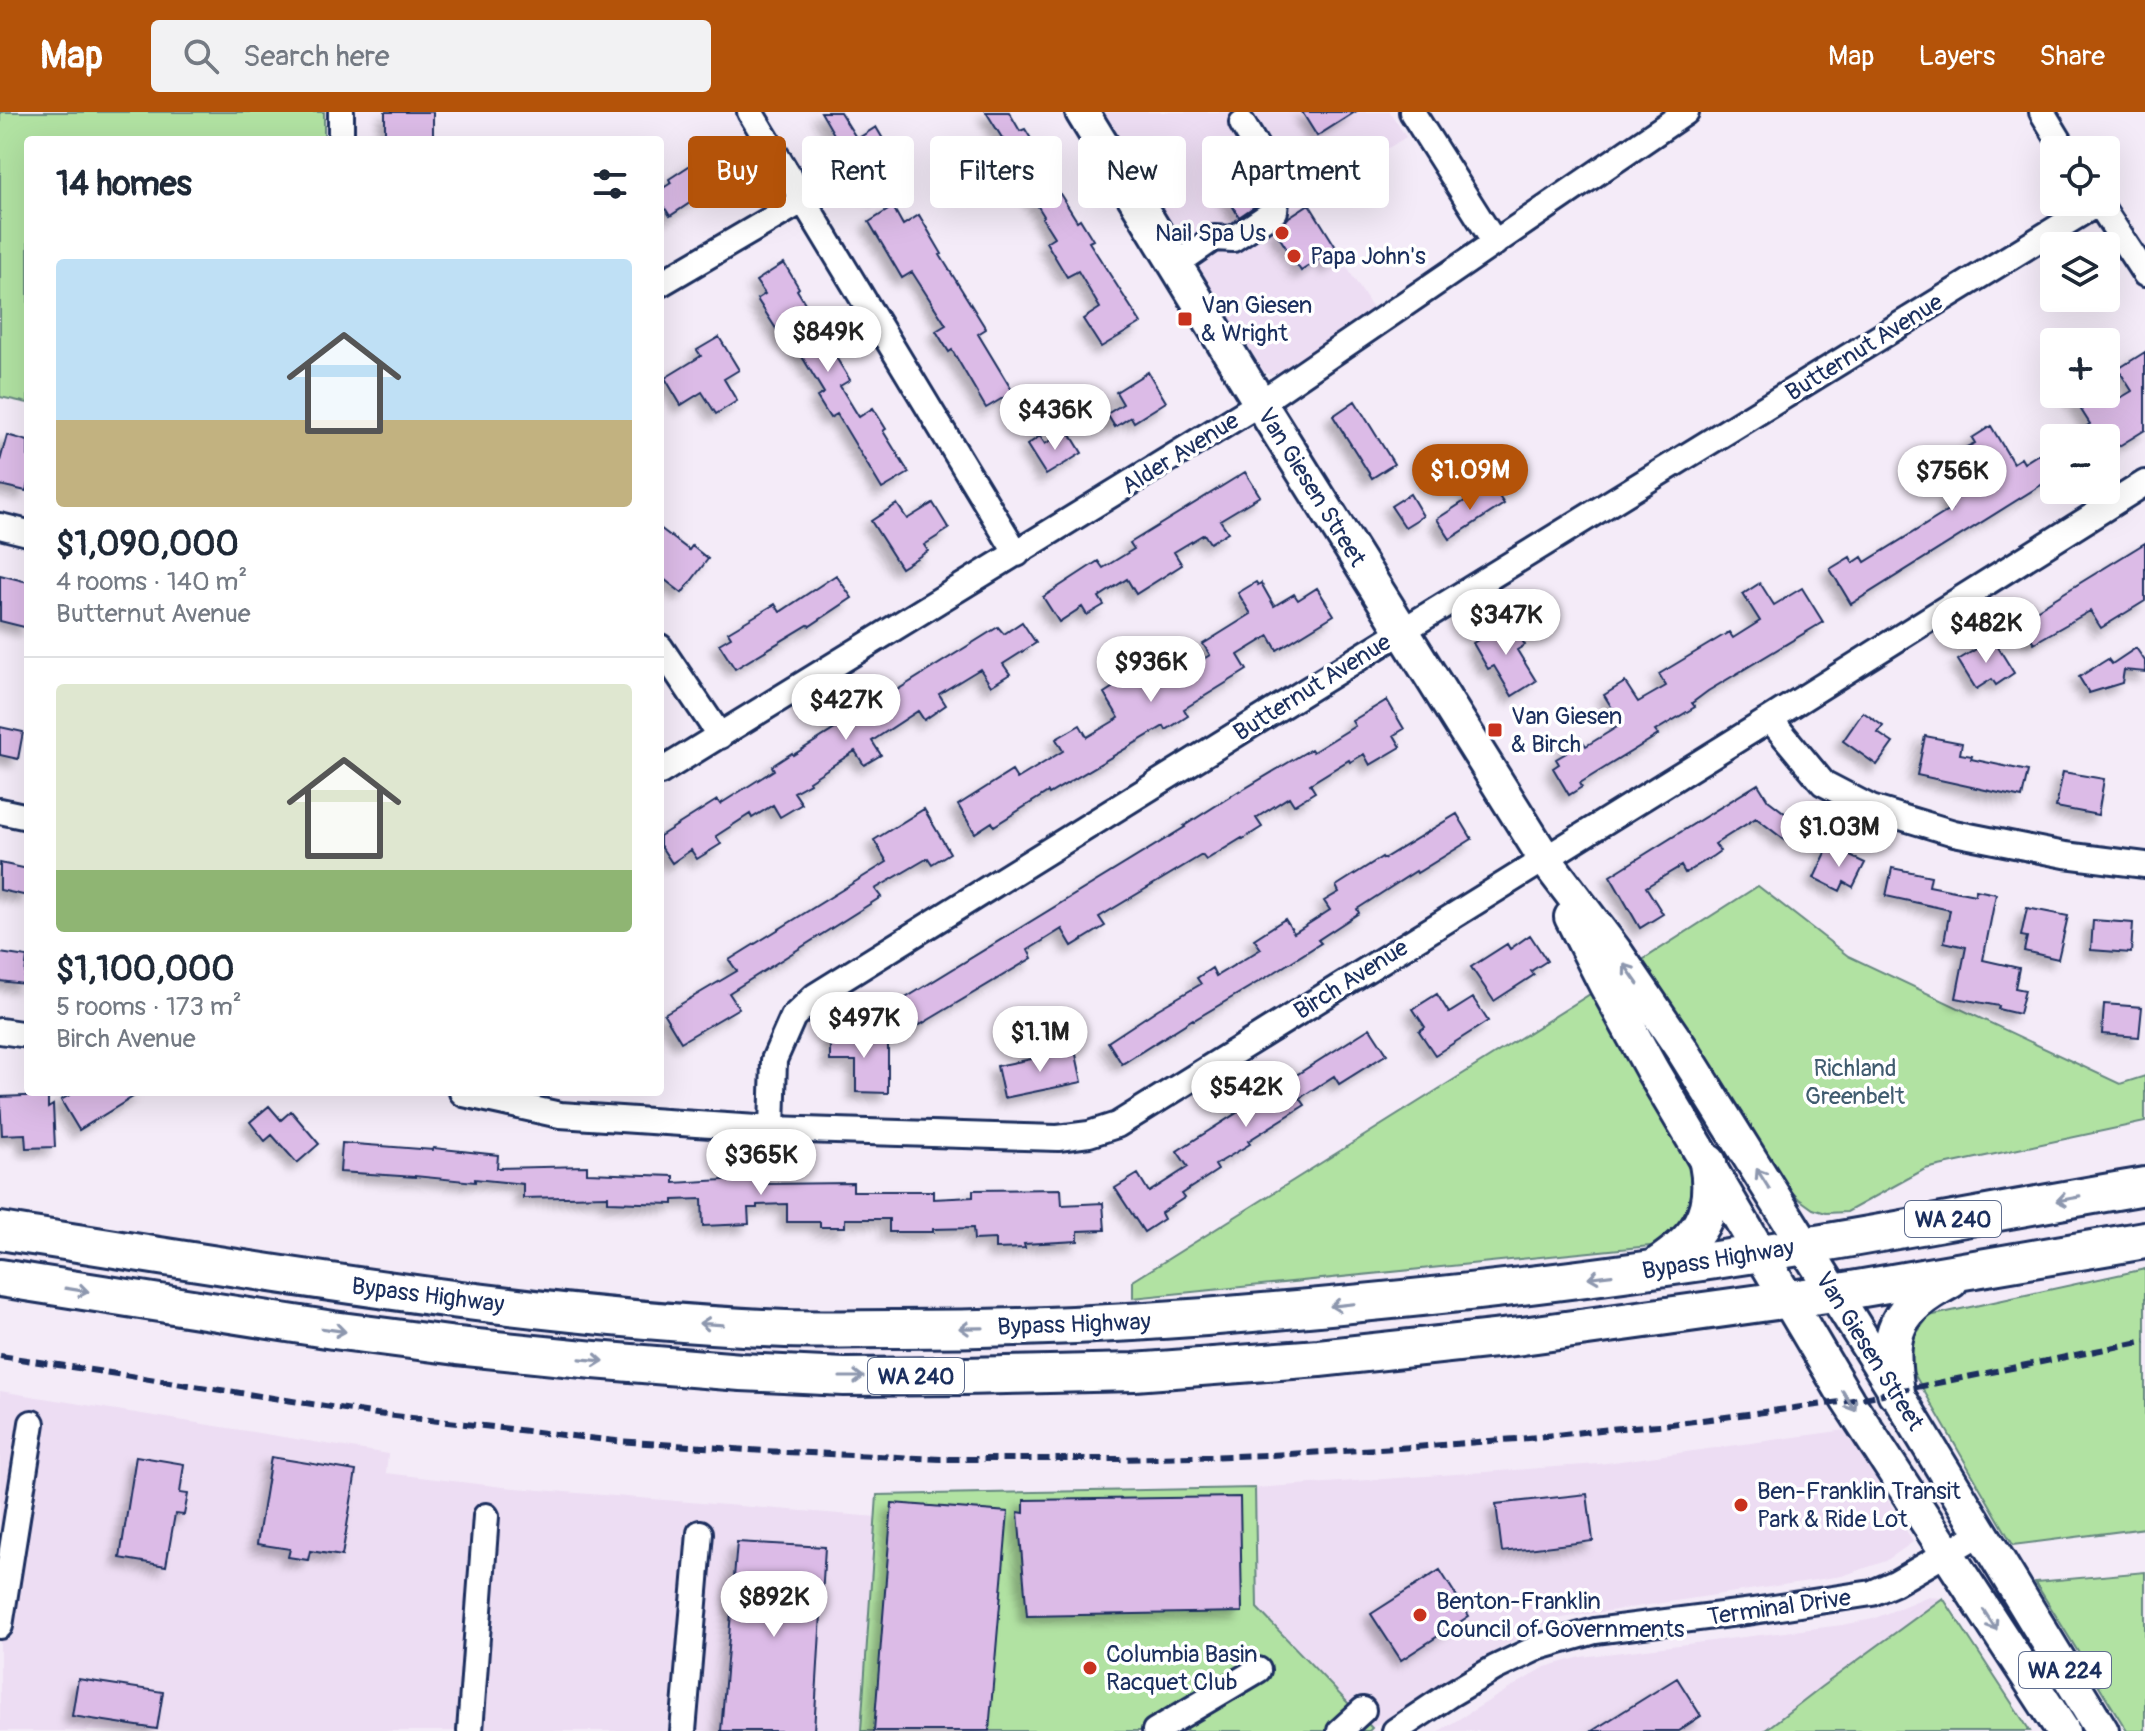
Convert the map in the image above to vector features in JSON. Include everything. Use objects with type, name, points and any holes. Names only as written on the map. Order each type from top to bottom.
[{"type":"highway","points":[[1651,1270],[1690,1241],[1703,1221],[1710,1201],[1708,1163]]},
{"type":"highway","name":"Bypass Highway","points":[[0,1231],[383,1290],[548,1310],[789,1329],[1036,1327],[1172,1320],[1366,1303],[1651,1270],[2145,1186]]},
{"type":"highway","name":"Bypass Highway","points":[[0,1278],[333,1330],[457,1346],[741,1372],[844,1377],[1134,1372],[1319,1358],[1522,1336],[1834,1293],[2145,1240]]},
{"type":"highway","points":[[1896,1392],[1893,1343],[1899,1321],[1915,1302],[1966,1272]]},
{"type":"main road","name":"Van Giesen Street","points":[[1082,112],[1545,859],[1636,981],[1683,1051],[1896,1392],[2102,1731]]},
{"type":"main road","name":"Van Giesen Street","points":[[1545,859],[1610,993],[1652,1070],[1788,1300],[1848,1401],[2063,1731]]},
{"type":"street","points":[[341,112],[341,136]]},
{"type":"street","points":[[664,282],[802,201],[750,112]]},
{"type":"street","points":[[1412,112],[1495,243]]},
{"type":"street","name":"Alder Avenue","points":[[664,770],[1260,403],[1686,112]]},
{"type":"street","points":[[2042,112],[2057,136]]},
{"type":"street","points":[[1175,265],[1214,238],[1233,239],[1275,211],[1278,183],[1242,123]]},
{"type":"street","points":[[806,208],[1017,554]]},
{"type":"street","name":"Butternut Avenue","points":[[772,1129],[774,1060],[793,1017],[815,996],[2077,216]]},
{"type":"street","points":[[2107,216],[2145,274]]},
{"type":"street","name":"Birch Avenue","points":[[473,1096],[560,1115],[772,1129],[1058,1138],[1089,1134],[1117,1125],[2145,483]]},
{"type":"street","points":[[0,526],[24,532]]},
{"type":"street","points":[[664,653],[720,736]]},
{"type":"street","points":[[1770,719],[1823,783],[1871,808],[1954,833],[2065,855],[2145,865]]},
{"type":"street","points":[[0,811],[24,816]]},
{"type":"street","points":[[0,1031],[24,1034]]},
{"type":"street","points":[[0,1626],[32,1423]]},
{"type":"street","points":[[470,1731],[486,1516]]},
{"type":"street","points":[[683,1731],[700,1533]]},
{"type":"street","name":"Terminal Drive","points":[[1395,1731],[1495,1668],[1539,1647],[1595,1631],[1864,1595],[1895,1583],[1981,1533]]},
{"type":"street","points":[[1155,1731],[1258,1670]]},
{"type":"street","points":[[1340,1731],[1363,1710]]},
{"type":"shaded area","points":[[1103,112],[1390,112],[1406,137],[1389,148],[1389,136],[1202,136],[1202,208],[1310,208],[1373,309],[1280,373],[1270,375],[1263,371],[1162,208],[1186,208],[1186,136],[1118,136]]},
{"type":"shaded area","points":[[0,1391],[388,1454],[386,1473],[503,1487],[877,1517],[861,1731],[0,1731]]},
{"type":"shaded area","points":[[1846,1430],[1913,1542],[1886,1561],[1842,1576],[1562,1618],[1532,1629],[1372,1728],[1257,1608],[1255,1488],[1599,1464]]},
{"type":"shaded area","points":[[1926,1597],[1943,1598],[1764,1731],[1439,1731],[1545,1667],[1581,1657],[1842,1625],[1873,1619]]},
{"type":"green space","points":[[0,112],[324,112],[324,136],[24,136],[24,402],[0,397]]},
{"type":"green space","name":"Richland Greenbelt","points":[[1758,886],[1848,956],[2120,1084],[2145,1076],[2145,1122],[1925,1169],[1847,1212],[1826,1213],[1813,1209],[1788,1188],[1744,1115],[1638,970],[1641,961]]},
{"type":"green space","points":[[1595,991],[1695,1180],[1689,1216],[1660,1245],[1133,1298],[1133,1281]]},
{"type":"green space","points":[[2145,1269],[2145,1528],[2013,1545],[1913,1372],[1907,1347],[1929,1316]]},
{"type":"green space","name":"Columbia Basin Racquet Club","points":[[1255,1488],[1257,1608],[1372,1728],[1369,1731],[861,1731],[877,1495]]},
{"type":"green space","points":[[2145,1572],[2145,1731],[2127,1731],[2035,1582]]},
{"type":"green space","points":[[1943,1598],[2030,1731],[1764,1731],[1821,1687]]},
{"type":"building","points":[[385,112],[433,112],[433,136],[385,136]]},
{"type":"building","points":[[821,112],[840,112],[855,136],[835,136]]},
{"type":"building","points":[[986,112],[1009,112],[1020,131],[1025,129],[1029,136],[1001,136]]},
{"type":"building","points":[[1302,112],[1355,112],[1317,136]]},
{"type":"building","points":[[876,127],[881,136],[862,136]]},
{"type":"building","points":[[688,167],[688,204],[670,216],[664,206],[664,187],[671,183],[669,179]]},
{"type":"building","points":[[1062,197],[1077,221],[1080,219],[1093,240],[1089,242],[1141,323],[1101,347],[1083,319],[1100,308],[1078,271],[1067,277],[1046,242],[1054,237],[1042,218],[1044,216],[1039,208],[1062,208]]},
{"type":"building","points":[[891,208],[903,225],[919,215],[986,329],[978,334],[1013,392],[986,408],[952,350],[949,352],[936,331],[946,325],[912,272],[902,278],[869,222]]},
{"type":"building","points":[[1234,208],[1252,208],[1239,217]]},
{"type":"building","points":[[1303,208],[1311,208],[1342,257],[1328,266],[1323,257],[1301,271],[1274,229]]},
{"type":"building","points":[[784,263],[814,322],[850,380],[840,386],[859,417],[873,408],[909,473],[882,489],[837,414],[830,418],[817,397],[824,393],[790,337],[784,341],[757,299],[765,294],[756,281]]},
{"type":"building","points":[[719,337],[739,370],[724,379],[737,401],[716,414],[702,392],[681,405],[665,378],[701,356],[697,350]]},
{"type":"building","points":[[2145,352],[2145,430],[2120,445],[2120,424],[2090,424],[2080,408],[2120,408],[2120,398],[2132,391],[2120,368]]},
{"type":"building","points":[[1148,372],[1166,402],[1134,422],[1131,417],[1115,427],[1107,414],[1123,404],[1116,392]]},
{"type":"building","points":[[1355,401],[1394,464],[1372,478],[1333,416]]},
{"type":"building","points":[[1991,426],[2013,463],[2021,458],[2024,463],[2040,455],[2040,486],[1851,604],[1830,569],[1850,557],[1853,563],[1862,557],[1865,562],[1951,509],[1945,500],[1963,489],[1953,474],[1974,461],[1965,448],[1975,443],[1972,438]]},
{"type":"building","points":[[1068,430],[1082,453],[1046,475],[1027,445],[1040,436],[1045,444]]},
{"type":"building","points":[[7,435],[24,440],[24,491],[0,485],[0,461]]},
{"type":"building","points":[[1245,472],[1260,496],[1220,520],[1228,532],[1210,543],[1204,534],[1174,552],[1182,565],[1136,594],[1127,579],[1099,597],[1104,605],[1087,615],[1082,607],[1059,622],[1043,597],[1098,561],[1103,568],[1134,549],[1130,543]]},
{"type":"building","points":[[1491,484],[1504,504],[1450,539],[1437,519]]},
{"type":"building","points":[[1410,494],[1423,516],[1405,527],[1391,506]]},
{"type":"building","points":[[933,503],[949,529],[924,545],[928,551],[901,568],[871,521],[897,504],[907,519]]},
{"type":"building","points":[[664,531],[689,550],[692,546],[708,559],[682,593],[664,579]]},
{"type":"building","points":[[2145,543],[2145,601],[2101,628],[2090,611],[2034,643],[2020,620]]},
{"type":"building","points":[[0,575],[24,581],[24,627],[0,621]]},
{"type":"building","points":[[836,575],[852,598],[735,669],[719,644],[731,637],[728,632],[775,604],[780,612]]},
{"type":"building","points":[[1256,582],[1258,585],[1261,583],[1274,606],[1294,594],[1298,600],[1317,588],[1334,615],[1277,650],[1269,636],[1238,655],[1247,670],[1184,709],[1188,716],[1166,730],[1164,726],[994,826],[992,822],[975,833],[958,805],[1012,771],[1017,779],[1063,751],[1056,739],[1080,725],[1087,737],[1119,718],[1104,693],[1143,668],[1152,683],[1164,676],[1167,681],[1210,655],[1203,644],[1251,614],[1238,593]]},
{"type":"building","points":[[1760,583],[1774,605],[1802,588],[1823,622],[1708,691],[1692,703],[1695,707],[1655,731],[1658,735],[1580,783],[1582,787],[1569,795],[1553,768],[1559,764],[1556,759],[1566,753],[1563,747],[1580,737],[1586,746],[1622,724],[1604,695],[1625,682],[1638,702],[1666,686],[1659,674],[1729,632],[1733,638],[1760,621],[1743,594]]},
{"type":"building","points":[[1510,621],[1525,645],[1517,650],[1536,681],[1512,696],[1494,666],[1488,669],[1473,643]]},
{"type":"building","points":[[1022,622],[1036,643],[1003,664],[1010,674],[991,686],[980,669],[939,694],[946,705],[924,720],[918,711],[872,741],[881,755],[864,765],[855,751],[809,781],[794,792],[802,804],[780,817],[773,805],[752,818],[750,814],[716,836],[721,844],[697,859],[691,850],[672,863],[664,851],[664,833],[717,800],[720,804],[774,770],[772,766],[792,753],[998,627],[1004,634]]},
{"type":"building","points":[[1993,639],[2014,673],[1996,685],[1992,679],[1976,689],[1958,660]]},
{"type":"building","points":[[2136,648],[2145,661],[2145,672],[2124,670],[2122,683],[2089,693],[2079,677],[2108,659],[2112,664]]},
{"type":"building","points":[[1387,700],[1404,729],[1394,735],[1401,747],[1370,765],[1364,754],[1349,760],[1310,784],[1315,792],[1294,805],[1289,797],[1256,818],[1262,827],[1243,839],[1206,860],[1202,855],[1099,917],[1105,926],[1072,946],[1062,929],[1028,950],[1032,958],[920,1025],[904,999],[1239,791],[1355,726],[1352,721]]},
{"type":"building","points":[[1863,712],[1883,726],[1878,733],[1893,743],[1877,765],[1843,741]]},
{"type":"building","points":[[0,727],[23,732],[18,759],[0,755]]},
{"type":"building","points":[[1925,736],[1962,743],[1960,754],[1972,756],[1971,759],[2028,771],[2022,798],[1917,775]]},
{"type":"building","points":[[2063,772],[2104,779],[2098,815],[2056,807]]},
{"type":"building","points":[[1758,784],[1768,800],[1799,824],[1786,841],[1756,818],[1715,844],[1720,851],[1713,856],[1685,873],[1681,866],[1646,887],[1663,914],[1640,928],[1610,876]]},
{"type":"building","points":[[924,809],[950,853],[932,864],[928,858],[875,889],[881,897],[729,993],[739,1008],[681,1042],[664,1014],[737,971],[729,960],[887,862],[874,840]]},
{"type":"building","points":[[1457,814],[1472,839],[1357,909],[1359,913],[1318,940],[1321,943],[1122,1064],[1108,1042],[1201,984],[1197,978],[1212,968],[1216,976],[1261,949],[1254,939],[1285,919],[1294,933],[1330,910],[1324,901],[1339,892],[1336,886]]},
{"type":"building","points":[[1829,846],[1865,863],[1853,887],[1844,882],[1840,891],[1814,878]]},
{"type":"building","points":[[0,863],[24,868],[24,895],[0,890]]},
{"type":"building","points":[[1892,868],[1931,876],[1929,886],[1975,895],[1976,890],[1996,894],[1983,960],[2019,968],[2015,988],[2025,990],[2019,1014],[1998,1009],[1999,1006],[1956,998],[1966,947],[1944,942],[1950,910],[1886,896]]},
{"type":"building","points":[[2027,908],[2068,916],[2058,959],[2024,951],[2027,937],[2021,936]]},
{"type":"building","points":[[2093,920],[2133,923],[2131,953],[2091,950]]},
{"type":"building","points":[[1530,935],[1547,961],[1531,971],[1534,975],[1494,1001],[1471,967],[1507,944],[1510,949]]},
{"type":"building","points":[[0,953],[24,957],[24,984],[0,981]]},
{"type":"building","points":[[1437,994],[1449,1013],[1473,998],[1488,1021],[1435,1055],[1419,1031],[1425,1027],[1413,1009]]},
{"type":"building","points":[[2104,1004],[2142,1007],[2139,1037],[2102,1034]]},
{"type":"building","points":[[1370,1028],[1387,1054],[1339,1084],[1334,1076],[1300,1098],[1305,1105],[1215,1165],[1218,1170],[1181,1194],[1184,1198],[1161,1213],[1164,1219],[1144,1232],[1115,1188],[1138,1174],[1149,1192],[1188,1167],[1177,1151]]},
{"type":"building","points":[[854,1032],[875,1032],[875,1041],[888,1041],[888,1093],[856,1092],[856,1061],[830,1061],[830,1037],[854,1037]]},
{"type":"building","points":[[1075,1050],[1082,1082],[1004,1098],[997,1066]]},
{"type":"building","points":[[48,1096],[48,1108],[53,1105],[55,1147],[26,1148],[25,1134],[2,1135],[0,1097]]},
{"type":"building","points":[[68,1096],[134,1096],[79,1130],[61,1100]]},
{"type":"building","points":[[269,1106],[281,1120],[291,1111],[319,1144],[297,1163],[272,1135],[265,1141],[250,1122]]},
{"type":"building","points":[[342,1143],[498,1155],[497,1168],[587,1166],[587,1173],[674,1176],[674,1183],[756,1178],[756,1184],[853,1183],[853,1191],[933,1191],[933,1199],[973,1197],[973,1190],[1061,1189],[1062,1205],[1103,1203],[1105,1230],[1078,1231],[1078,1241],[995,1249],[995,1239],[974,1240],[973,1228],[889,1232],[889,1219],[845,1219],[845,1227],[820,1227],[820,1222],[787,1222],[787,1204],[748,1208],[749,1224],[703,1226],[702,1199],[673,1200],[673,1204],[608,1202],[608,1196],[523,1198],[523,1184],[340,1172]]},
{"type":"building","points":[[136,1456],[184,1464],[180,1493],[188,1494],[184,1515],[175,1514],[166,1566],[120,1558]]},
{"type":"building","points":[[271,1457],[356,1471],[342,1556],[310,1551],[308,1560],[288,1557],[290,1549],[257,1544]]},
{"type":"building","points":[[1587,1494],[1593,1541],[1502,1552],[1496,1504]]},
{"type":"building","points":[[1240,1497],[1242,1612],[1027,1616],[1018,1512],[1024,1513],[1024,1500]]},
{"type":"building","points":[[892,1503],[1008,1512],[989,1731],[874,1731]]},
{"type":"building","points":[[737,1542],[825,1547],[814,1731],[721,1731]]},
{"type":"building","name":"Benton-Franklin Council of Governments","points":[[1440,1570],[1469,1616],[1401,1660],[1371,1614]]},
{"type":"building","points":[[1677,1678],[1701,1716],[1678,1731],[1592,1731]]},
{"type":"building","points":[[78,1679],[163,1692],[157,1729],[72,1716]]},
{"type":"railway","points":[[0,1356],[377,1414],[616,1441],[941,1459],[1119,1459],[1416,1447],[1671,1424],[1848,1401],[2145,1341]]},
{"type":"place","name":"Nail Spa Us","points":[[1282,233]]},
{"type":"place","name":"Papa John's","points":[[1294,256]]},
{"type":"place","name":"Van Giesen & Wright","points":[[1185,319]]},
{"type":"place","name":"Van Giesen & Birch","points":[[1495,730]]},
{"type":"place","name":"Ben-Franklin Transit Park & Ride Lot","points":[[1741,1505]]},
{"type":"place","name":"Benton-Franklin Council of Governments","points":[[1420,1615]]},
{"type":"place","name":"Columbia Basin Racquet Club","points":[[1090,1668]]}]
